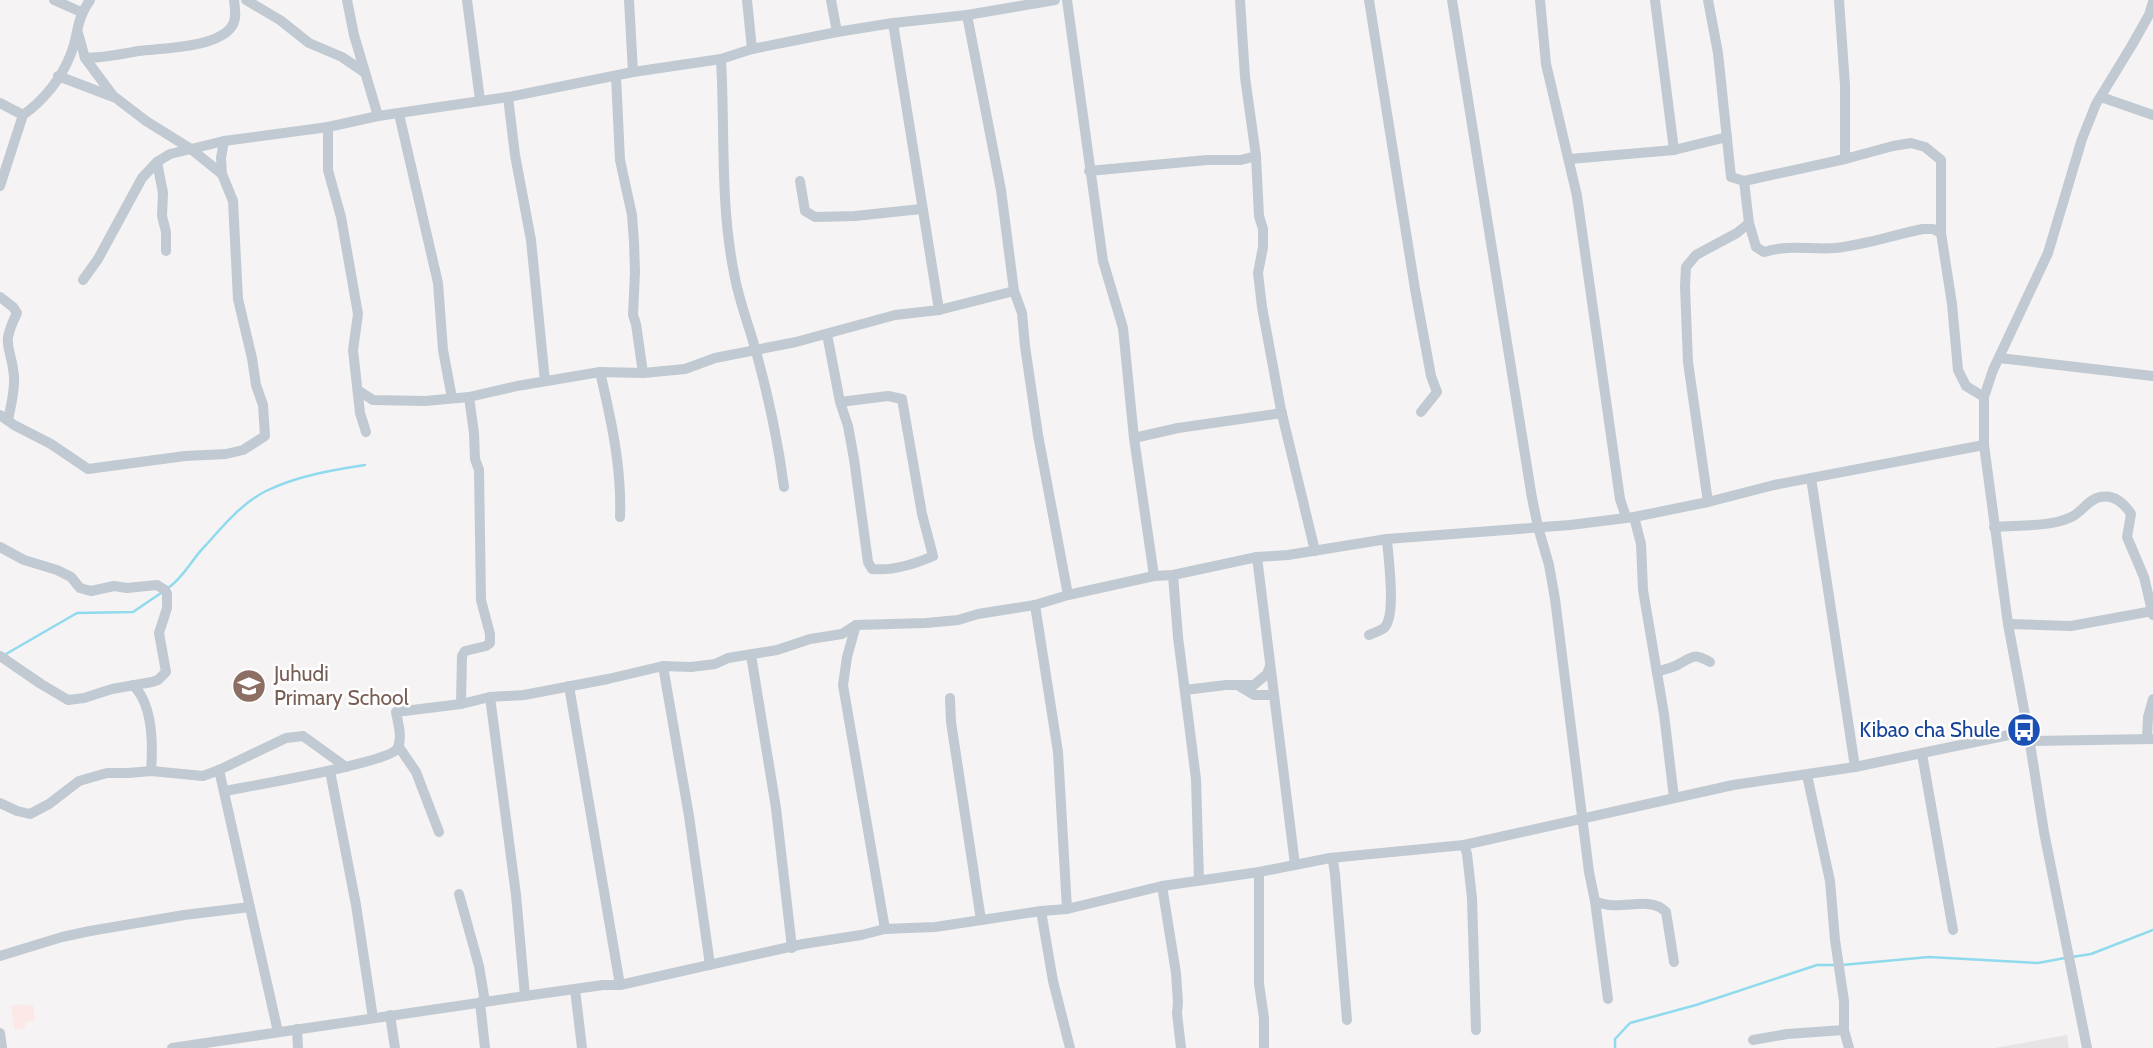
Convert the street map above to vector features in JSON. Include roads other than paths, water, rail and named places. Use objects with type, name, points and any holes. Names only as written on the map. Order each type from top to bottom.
[{"type":"street","points":[[54,0],[81,12]]},
{"type":"street","points":[[0,186],[23,116],[39,103],[71,55],[81,12],[90,0]]},
{"type":"street","points":[[85,58],[174,49],[203,43],[225,34],[234,25],[234,0]]},
{"type":"street","points":[[246,0],[280,20],[309,43],[342,57],[364,72]]},
{"type":"street","points":[[347,0],[354,35],[378,117]]},
{"type":"street","points":[[467,0],[480,100]]},
{"type":"street","points":[[629,0],[633,72]]},
{"type":"street","points":[[747,0],[752,49]]},
{"type":"street","points":[[831,0],[837,32]]},
{"type":"street","points":[[83,280],[103,251],[142,178],[157,162],[170,154],[224,141],[328,127],[508,97],[633,72],[721,59],[752,49],[837,32],[1055,0]]},
{"type":"street","points":[[1067,0],[1103,261],[1123,328],[1134,438],[1154,576]]},
{"type":"street","points":[[1240,0],[1246,87],[1259,216],[1263,229],[1258,273],[1268,345],[1315,551]]},
{"type":"street","points":[[1368,0],[1409,253],[1431,376],[1437,392],[1421,412]]},
{"type":"street","points":[[1452,0],[1482,176],[1502,319],[1538,527],[1555,599],[1589,872],[1608,999]]},
{"type":"street","points":[[1541,0],[1546,65],[1577,196],[1620,499],[1641,544],[1643,590],[1674,798]]},
{"type":"street","points":[[1656,0],[1674,150]]},
{"type":"street","points":[[1708,0],[1718,53],[1731,177],[1744,181],[1911,143],[1925,147],[1939,157],[1942,164],[1941,233],[1952,304],[1958,370],[1966,386],[1984,397]]},
{"type":"street","points":[[1839,0],[1845,159]]},
{"type":"street","points":[[2087,1048],[2044,832],[2008,624],[1984,444],[1984,397],[1999,358],[2048,253],[2082,139],[2101,97],[2149,15],[2153,2]]},
{"type":"street","points":[[967,15],[1001,190],[1014,291],[1022,313],[1038,435],[1068,595]]},
{"type":"street","points":[[893,23],[939,310]]},
{"type":"street","points":[[77,30],[85,58],[116,98],[146,121],[191,149],[222,174]]},
{"type":"street","points":[[721,59],[725,180],[733,270],[778,441],[784,487]]},
{"type":"street","points":[[58,76],[116,98]]},
{"type":"street","points":[[616,76],[620,160],[632,215],[634,242],[633,315],[643,373]]},
{"type":"street","points":[[508,97],[515,155],[531,240],[545,381]]},
{"type":"street","points":[[2101,97],[2153,115]]},
{"type":"street","points":[[0,103],[23,116]]},
{"type":"street","points":[[400,114],[438,284],[443,349],[452,398]]},
{"type":"street","points":[[328,127],[328,170],[341,217],[358,314],[353,350],[360,413],[366,432]]},
{"type":"street","points":[[1570,159],[1674,150],[1727,137]]},
{"type":"street","points":[[0,297],[17,313],[6,338],[14,375],[13,396],[4,417],[51,444],[88,470],[234,452],[253,445],[265,436],[263,405],[256,385],[238,299],[233,201],[222,174],[224,141]]},
{"type":"street","points":[[1089,171],[1207,160],[1241,160],[1255,156]]},
{"type":"street","points":[[157,162],[163,193],[162,216],[166,232],[166,251]]},
{"type":"street","points":[[800,181],[805,211],[812,216],[855,216],[921,209]]},
{"type":"street","points":[[1744,181],[1749,223],[1756,247],[1763,252],[1780,247],[1833,248],[1856,245],[1923,229],[1933,229],[1941,233]]},
{"type":"street","points":[[1708,502],[1688,362],[1686,267],[1696,255],[1737,233],[1749,223]]},
{"type":"street","points":[[359,391],[373,400],[425,401],[470,397],[600,372],[643,373],[685,369],[715,358],[756,351],[895,315],[939,310],[1014,291]]},
{"type":"street","points":[[827,334],[840,402],[848,426],[860,490],[868,562],[872,569],[882,570],[933,556],[922,514],[906,414],[901,399],[888,396],[840,402]]},
{"type":"street","points":[[1999,358],[2153,376]]},
{"type":"street","points":[[600,372],[617,452],[620,517]]},
{"type":"street","points":[[461,704],[462,656],[465,651],[486,646],[490,634],[481,600],[479,470],[475,459],[470,397]]},
{"type":"street","points":[[1134,438],[1178,428],[1282,413]]},
{"type":"street","points":[[225,791],[330,771],[393,754],[398,747],[400,734],[396,712],[461,704],[490,697],[524,695],[608,680],[663,666],[715,664],[728,658],[842,634],[856,625],[958,620],[1035,605],[1154,576],[1173,575],[1257,557],[1387,539],[1570,525],[1630,517],[1984,444]]},
{"type":"street","points":[[1811,478],[1855,767]]},
{"type":"street","points":[[1994,527],[2069,519],[2101,496],[2118,500],[2126,505],[2131,514],[2127,537],[2144,577],[2153,613],[2071,626],[2008,624]]},
{"type":"street","points":[[1368,635],[1387,624],[1391,609],[1387,539]]},
{"type":"street","points":[[0,547],[24,560],[71,577],[80,588],[91,591],[114,586],[127,588],[157,585],[165,590],[168,601],[159,633],[166,672],[152,682],[68,700],[0,656]]},
{"type":"street","points":[[1257,557],[1295,865]]},
{"type":"street","points":[[1173,575],[1196,779],[1199,880]]},
{"type":"street","points":[[1035,605],[1058,752],[1068,909]]},
{"type":"street","points":[[856,625],[843,685],[885,929]]},
{"type":"street","points":[[751,655],[776,808],[792,948]]},
{"type":"street","points":[[1657,671],[1679,665],[1692,656],[1700,656],[1710,662]]},
{"type":"street","points":[[1185,690],[1257,684],[1267,674],[1270,665]]},
{"type":"street","points":[[663,666],[689,816],[710,965]]},
{"type":"street","points":[[145,699],[152,682]]},
{"type":"street","points":[[133,685],[145,699],[153,745],[151,771]]},
{"type":"street","points":[[569,686],[620,985]]},
{"type":"street","points":[[1239,686],[1254,695],[1273,694]]},
{"type":"street","points":[[490,697],[516,895],[525,996]]},
{"type":"street","points":[[950,698],[951,722],[981,920]]},
{"type":"street","points":[[172,1048],[221,1044],[278,1032],[390,1015],[620,985],[803,944],[885,929],[935,927],[1068,909],[1162,886],[1259,872],[1330,858],[1464,845],[1733,785],[1807,775],[2029,736],[2150,739],[2148,716],[2153,699]]},
{"type":"street","points":[[0,803],[30,814],[79,782],[107,773],[151,771],[204,776],[286,738],[303,736],[346,767]]},
{"type":"street","points":[[398,747],[416,772],[439,832]]},
{"type":"street","points":[[1922,754],[1953,930]]},
{"type":"street","points":[[219,770],[278,1032]]},
{"type":"street","points":[[330,771],[356,905],[373,1018]]},
{"type":"street","points":[[1807,775],[1830,881],[1844,1001],[1844,1030],[1849,1048]]},
{"type":"street","points":[[1464,845],[1468,854],[1472,898],[1476,1030]]},
{"type":"street","points":[[1330,858],[1335,874],[1348,1020]]},
{"type":"street","points":[[1259,872],[1259,984],[1264,1018],[1264,1048]]},
{"type":"street","points":[[1162,886],[1176,973],[1181,1048]]},
{"type":"street","points":[[459,894],[479,965],[485,1048]]},
{"type":"street","points":[[1595,901],[1613,907],[1654,904],[1661,906],[1667,912],[1674,962]]},
{"type":"street","points":[[0,956],[90,931],[250,907]]},
{"type":"street","points":[[1041,911],[1053,981],[1070,1048]]},
{"type":"street","points":[[575,989],[582,1048]]},
{"type":"street","points":[[390,1015],[395,1048]]},
{"type":"street","points":[[297,1029],[298,1048]]},
{"type":"street","points":[[1753,1040],[1787,1034],[1844,1030]]},
{"type":"street","points":[[0,1033],[2,1048]]},
{"type":"waterway","points":[[167,589],[226,523],[257,496],[302,477],[365,465]]},
{"type":"waterway","points":[[6,654],[77,613],[133,612],[161,593]]},
{"type":"waterway","points":[[2072,957],[2091,954],[2153,930]]},
{"type":"waterway","points":[[1842,965],[1929,957],[2038,963],[2065,958]]},
{"type":"waterway","points":[[1615,1048],[1615,1039],[1630,1023],[1696,1005],[1817,965],[1835,965]]},
{"type":"place","name":"Juhudi Primary School","points":[[249,686]]},
{"type":"place","name":"Kibao cha Shule","points":[[2024,730]]}]
